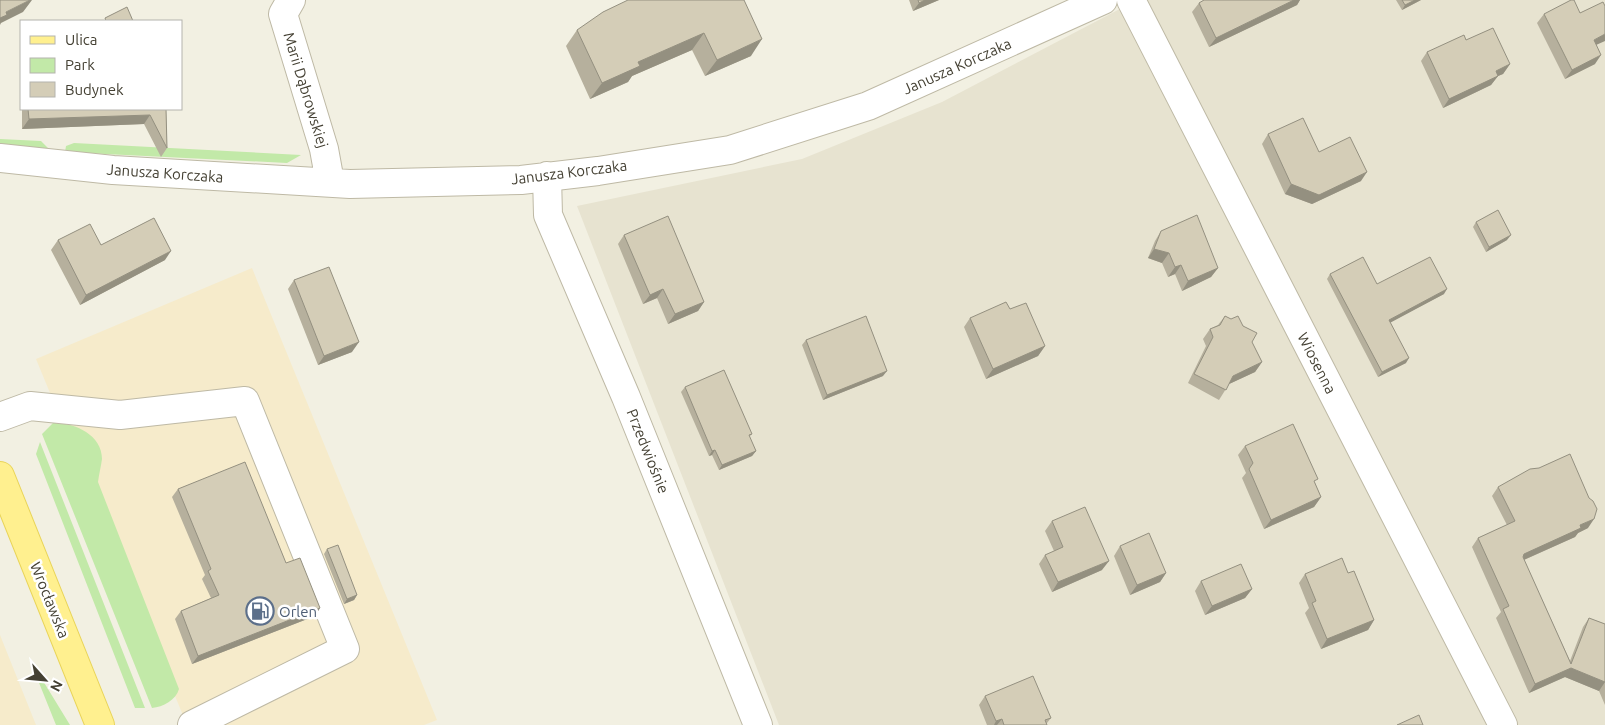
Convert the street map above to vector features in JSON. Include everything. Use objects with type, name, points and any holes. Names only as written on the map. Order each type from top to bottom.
[{"type":"main road","name":"Wrocławska","points":[[0,476],[100,725]]},
{"type":"street","name":"Marii Dąbrowskiej","points":[[291,0],[283,14],[324,149],[330,182]]},
{"type":"street","name":"Janusza Korczaka","points":[[2,160],[113,170],[350,184],[522,180],[598,171],[730,150],[868,106],[1103,0]]},
{"type":"street","name":"Wiosenna","points":[[1130,0],[1503,725]]},
{"type":"street","name":"Przedwiośnie","points":[[547,176],[548,215],[626,397],[758,725]]},
{"type":"street","points":[[0,417],[30,406],[120,415],[245,401],[345,649],[192,725]]},
{"type":"shaded area","points":[[1137,0],[1605,0],[1605,725],[779,725],[577,206],[802,159],[942,102]]},
{"type":"shaded area","points":[[252,268],[437,720],[424,725],[187,725],[36,359]]},
{"type":"shaded area","points":[[0,635],[36,725],[0,725]]},
{"type":"green space","points":[[0,139],[41,141],[48,148],[46,151],[0,148]]},
{"type":"green space","points":[[74,143],[301,155],[287,163],[65,152],[66,146]]},
{"type":"green space","points":[[53,423],[77,427],[85,431],[92,436],[101,450],[102,459],[98,482],[179,689],[172,700],[160,706],[152,708],[42,434]]},
{"type":"green space","points":[[40,442],[145,708],[135,708],[36,454]]},
{"type":"green space","points":[[29,658],[70,725],[56,725]]},
{"type":"building","points":[[0,0],[30,0],[6,12],[7,15],[0,18]]},
{"type":"building","points":[[628,0],[744,0],[762,39],[717,60],[704,33],[638,62],[640,66],[602,83],[577,30],[603,12]]},
{"type":"building","points":[[1204,0],[1294,0],[1216,38],[1199,3]]},
{"type":"building","points":[[1402,0],[1415,0],[1405,5]]},
{"type":"building","points":[[1574,0],[1580,13],[1603,2],[1605,6],[1605,34],[1594,40],[1601,55],[1572,70],[1544,14]]},
{"type":"building","points":[[127,7],[133,20],[106,20],[105,18]]},
{"type":"building","points":[[1493,28],[1510,64],[1496,71],[1498,76],[1449,99],[1427,52],[1464,35],[1466,40]]},
{"type":"building","points":[[28,110],[166,110],[167,148],[150,115],[29,119]]},
{"type":"building","points":[[1303,118],[1319,152],[1350,137],[1367,172],[1319,195],[1291,184],[1268,134]]},
{"type":"building","points":[[1498,210],[1511,235],[1489,247],[1476,222]]},
{"type":"building","points":[[1197,215],[1218,268],[1188,281],[1181,265],[1175,267],[1169,253],[1154,249],[1161,231]]},
{"type":"building","points":[[668,216],[704,302],[675,314],[663,289],[650,295],[624,235]]},
{"type":"building","points":[[154,218],[171,251],[86,295],[58,240],[90,224],[101,245]]},
{"type":"building","points":[[1363,257],[1377,284],[1430,257],[1447,289],[1389,320],[1409,358],[1382,372],[1330,274]]},
{"type":"building","points":[[329,267],[359,342],[324,356],[294,280]]},
{"type":"building","points":[[1006,302],[1010,309],[1026,303],[1045,346],[993,369],[970,318]]},
{"type":"building","points":[[866,316],[887,371],[827,395],[806,340]]},
{"type":"building","points":[[1225,316],[1231,319],[1238,316],[1243,326],[1257,333],[1252,342],[1262,362],[1233,376],[1226,390],[1194,374],[1213,337],[1210,329],[1220,325]]},
{"type":"building","points":[[724,370],[752,434],[749,435],[756,451],[722,465],[715,450],[712,451],[685,387]]},
{"type":"building","points":[[1293,424],[1318,479],[1314,481],[1321,497],[1271,520],[1249,469],[1253,463],[1245,446]]},
{"type":"building","points":[[1570,454],[1589,498],[1597,509],[1594,519],[1580,525],[1581,528],[1524,554],[1523,557],[1571,664],[1589,618],[1605,624],[1605,682],[1571,668],[1535,684],[1503,609],[1509,606],[1478,538],[1515,521],[1498,487],[1530,469],[1539,468]]},
{"type":"building","points":[[245,462],[286,563],[300,558],[320,608],[198,656],[181,611],[219,595],[208,571],[211,569],[178,489]]},
{"type":"building","points":[[1085,507],[1109,561],[1058,582],[1045,555],[1063,547],[1052,521]]},
{"type":"building","points":[[1149,533],[1166,573],[1137,585],[1120,546]]},
{"type":"building","points":[[338,545],[357,595],[347,599],[327,549]]},
{"type":"building","points":[[1342,558],[1348,573],[1354,571],[1374,620],[1327,639],[1312,603],[1316,601],[1305,574]]},
{"type":"building","points":[[1241,564],[1252,589],[1212,606],[1201,581]]},
{"type":"building","points":[[1033,676],[1051,718],[1045,720],[1047,725],[1004,725],[1002,719],[996,721],[985,696]]},
{"type":"building","points":[[1419,715],[1423,725],[1397,725]]},
{"type":"place","name":"Orlen","points":[[260,611]]}]
